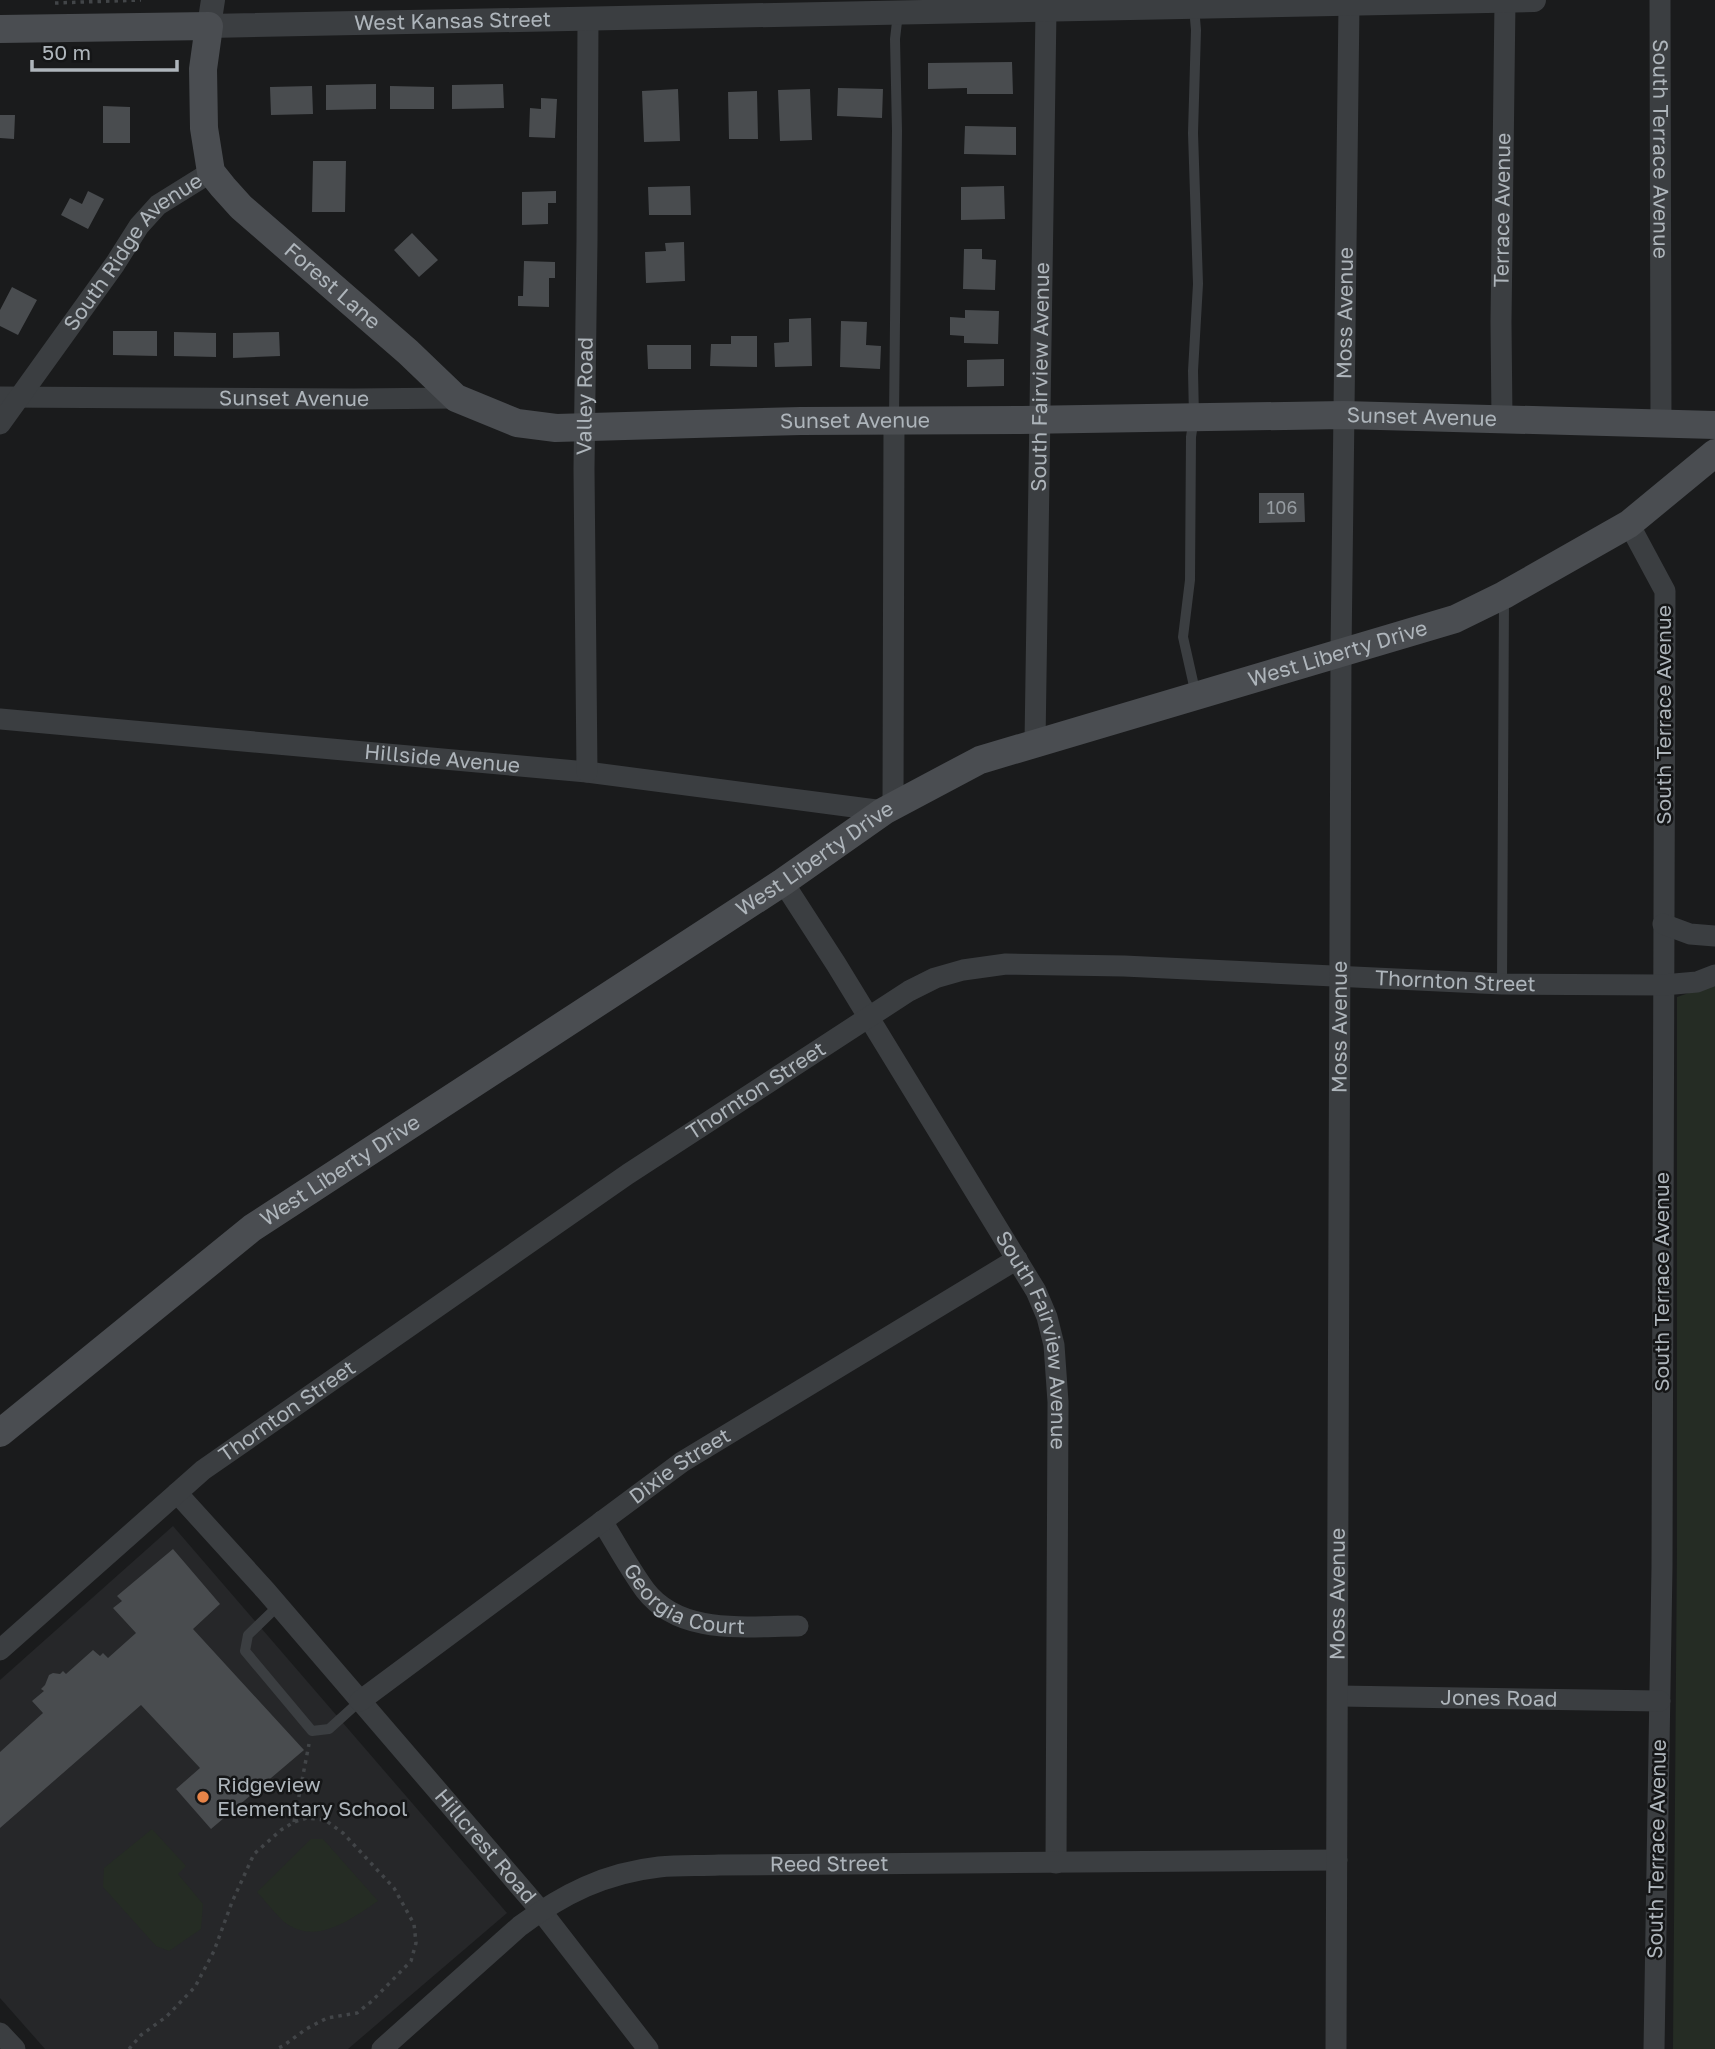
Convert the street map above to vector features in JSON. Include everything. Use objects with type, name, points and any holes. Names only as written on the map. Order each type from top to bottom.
[{"type":"main road","name":"West Kansas Street","points":[[0,29],[211,13]]},
{"type":"main road","name":"South Ridge Avenue","points":[[211,13],[203,69],[204,128],[211,172]]},
{"type":"main road","name":"Forest Lane","points":[[211,172],[241,207],[408,352],[456,398]]},
{"type":"main road","name":"Sunset Avenue","points":[[456,398],[517,423],[556,428],[801,421],[1344,415],[1715,425]]},
{"type":"main road","name":"West Liberty Drive","points":[[0,1433],[252,1228],[783,882],[888,808],[980,760],[1455,619],[1504,595],[1629,524],[1715,453]]},
{"type":"street","name":"West Kansas Street","points":[[211,13],[588,18],[898,13],[1046,5],[1194,7],[1534,0]]},
{"type":"street","name":"South Terrace Avenue","points":[[1660,0],[1661,424]]},
{"type":"street","name":"Terrace Avenue","points":[[1502,420],[1505,1]]},
{"type":"street","name":"Moss Avenue","points":[[1336,2049],[1341,653],[1349,4]]},
{"type":"street","name":"South Fairview Avenue","points":[[1035,743],[1046,5]]},
{"type":"street","name":"Valley Road","points":[[587,772],[584,427],[588,18]]},
{"type":"street","name":"South Ridge Avenue","points":[[0,424],[9,397],[115,264],[139,226],[158,205],[211,172]]},
{"type":"street","name":"Sunset Avenue","points":[[9,397],[456,398]]},
{"type":"street","points":[[888,808],[894,420]]},
{"type":"street","name":"South Terrace Avenue","points":[[1629,524],[1665,592],[1662,1567],[1654,2049]]},
{"type":"street","name":"Hillside Avenue","points":[[0,719],[587,772],[888,808]]},
{"type":"street","name":"South Fairview Avenue","points":[[783,882],[1036,1290],[1047,1317],[1054,1345],[1058,1402],[1056,1863]]},
{"type":"street","points":[[1663,924],[1689,934],[1715,936]]},
{"type":"street","name":"Thornton Street","points":[[0,1650],[203,1470],[628,1174],[909,991],[935,978],[963,970],[1006,964],[1124,966],[1502,984],[1663,985],[1697,982],[1715,975]]},
{"type":"street","name":"Dixie Street","points":[[360,1700],[682,1462],[1017,1259]]},
{"type":"street","name":"Hillcrest Road","points":[[177,1493],[541,1910],[648,2049]]},
{"type":"street","name":"Georgia Court","points":[[602,1521],[647,1592],[679,1616],[718,1626],[798,1626]]},
{"type":"street","name":"Jones Road","points":[[1338,1696],[1660,1702]]},
{"type":"street","name":"Reed Street","points":[[382,2049],[541,1910],[597,1881],[622,1874],[660,1867],[1337,1860]]},
{"type":"street","points":[[0,2033],[15,2049]]},
{"type":"lane","points":[[1194,7],[1196,30],[1193,133],[1198,284],[1191,437],[1190,580],[1184,637],[1197,696]]},
{"type":"lane","points":[[894,420],[897,131],[895,40],[898,13]]},
{"type":"lane","points":[[1502,984],[1504,595]]},
{"type":"lane","points":[[278,1606],[248,1635],[245,1651],[312,1731],[329,1729],[360,1700]]},
{"type":"path","points":[[51,3],[141,0]]},
{"type":"path","points":[[294,1822],[312,1731]]},
{"type":"path","points":[[130,2049],[141,2035],[166,2017],[195,1987],[214,1951],[254,1854],[294,1822],[307,1818],[325,1821],[343,1833],[394,1888],[414,1923],[416,1943],[411,1961],[357,2013],[327,2018],[276,2049]]},
{"type":"shaded area","points":[[1715,984],[1715,2049],[1673,2049],[1677,997]]},
{"type":"shaded area","name":"Ridgeview Elementary School","points":[[173,1526],[507,1913],[348,2049],[45,2049],[0,1998],[0,1680]]},
{"type":"shaded area","points":[[152,1829],[186,1866],[178,1874],[203,1904],[201,1929],[169,1951],[156,1946],[103,1887],[104,1868]]},
{"type":"shaded area","points":[[311,1839],[323,1839],[378,1901],[344,1923],[320,1931],[307,1932],[283,1921],[257,1892]]},
{"type":"building","points":[[1012,62],[1013,94],[967,94],[967,88],[928,89],[928,63]]},
{"type":"building","points":[[376,84],[376,109],[326,110],[326,85]]},
{"type":"building","points":[[503,84],[504,108],[452,109],[452,85]]},
{"type":"building","points":[[312,86],[313,114],[271,115],[270,87]]},
{"type":"building","points":[[390,86],[434,87],[434,109],[390,109]]},
{"type":"building","points":[[838,88],[883,89],[882,118],[837,116]]},
{"type":"building","points":[[678,89],[680,141],[644,142],[642,91]]},
{"type":"building","points":[[810,89],[812,140],[780,141],[778,90]]},
{"type":"building","points":[[757,91],[758,139],[729,139],[728,92]]},
{"type":"building","points":[[541,98],[557,99],[555,138],[529,137],[530,108],[541,109]]},
{"type":"building","points":[[103,106],[130,107],[130,143],[103,143]]},
{"type":"building","points":[[0,115],[15,115],[14,139],[0,138]]},
{"type":"building","points":[[965,126],[1016,127],[1016,155],[964,154]]},
{"type":"building","points":[[313,161],[346,161],[345,212],[312,212]]},
{"type":"building","points":[[690,186],[691,215],[649,215],[648,187]]},
{"type":"building","points":[[1004,186],[1005,219],[961,220],[961,187]]},
{"type":"building","points":[[88,191],[104,199],[88,229],[61,215],[70,198],[82,204]]},
{"type":"building","points":[[556,191],[556,203],[548,203],[548,224],[522,225],[522,192]]},
{"type":"building","points":[[412,233],[438,260],[419,277],[394,250]]},
{"type":"building","points":[[684,242],[685,281],[646,283],[645,252],[666,251],[665,243]]},
{"type":"building","points":[[964,249],[982,249],[982,259],[996,260],[995,290],[963,289]]},
{"type":"building","points":[[524,261],[555,262],[555,278],[549,278],[549,307],[518,306],[518,296],[523,296]]},
{"type":"building","points":[[12,287],[37,300],[18,335],[0,326],[0,310]]},
{"type":"building","points":[[965,310],[999,311],[998,344],[964,343],[964,336],[950,335],[950,317],[965,318]]},
{"type":"building","points":[[811,318],[812,366],[775,367],[774,343],[789,342],[789,319]]},
{"type":"building","points":[[841,321],[867,322],[866,345],[881,346],[880,369],[840,367]]},
{"type":"building","points":[[113,331],[157,331],[157,356],[113,355]]},
{"type":"building","points":[[174,332],[216,333],[216,357],[174,356]]},
{"type":"building","points":[[279,332],[280,356],[233,358],[233,333]]},
{"type":"building","points":[[731,336],[757,336],[757,367],[710,366],[711,344],[731,344]]},
{"type":"building","points":[[647,345],[691,345],[691,369],[648,369]]},
{"type":"building","points":[[1004,359],[1004,386],[967,387],[967,360]]},
{"type":"building","points":[[1259,493],[1304,493],[1305,522],[1259,523]]},
{"type":"building","points":[[173,1549],[220,1604],[193,1629],[304,1750],[211,1829],[176,1789],[200,1768],[141,1705],[0,1828],[0,1752],[43,1713],[32,1701],[44,1691],[41,1689],[49,1675],[63,1671],[66,1674],[93,1650],[108,1658],[136,1633],[113,1608],[122,1601],[117,1596]]},
{"type":"place","name":"Ridgeview Elementary School","points":[[203,1797]]}]
